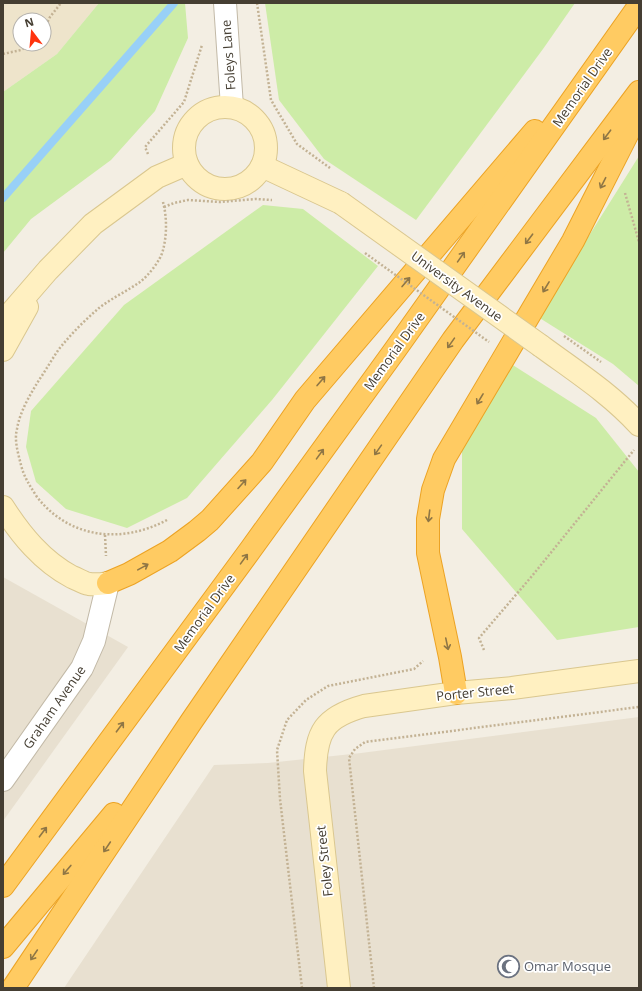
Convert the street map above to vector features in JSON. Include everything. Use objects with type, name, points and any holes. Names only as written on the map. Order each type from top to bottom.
[{"type":"highway","name":"Memorial Drive","points":[[3,886],[146,693],[395,350],[639,6]]},
{"type":"highway","points":[[108,583],[129,574],[170,551],[198,531],[210,520],[262,462],[305,400],[626,24]]},
{"type":"highway","points":[[13,988],[191,722],[453,340],[639,92]]},
{"type":"highway","points":[[456,693],[428,553],[428,519],[433,490],[444,459],[573,241],[639,111]]},
{"type":"highway","points":[[3,948],[191,722]]},
{"type":"main road","points":[[219,107],[244,111],[254,119],[262,129],[266,154],[262,166],[254,177],[243,184],[230,189],[217,188],[204,184],[194,175],[187,164],[184,152],[185,139],[189,128],[197,118],[207,111],[219,107]]},
{"type":"main road","points":[[3,322],[48,270],[93,224],[157,177],[187,164]]},
{"type":"main road","name":"University Avenue","points":[[262,166],[341,203],[589,381],[630,415],[639,425]]},
{"type":"main road","points":[[3,350],[48,270]]},
{"type":"main road","points":[[3,507],[28,542],[56,568],[88,583],[108,583]]},
{"type":"main road","points":[[3,533],[39,553]]},
{"type":"main road","name":"Porter Street","points":[[321,734],[327,725],[337,716],[349,710],[364,706],[456,693],[512,688],[639,671]]},
{"type":"main road","name":"Foley Street","points":[[321,734],[315,752],[314,771],[339,988]]},
{"type":"street","name":"Foleys Lane","points":[[225,3],[232,108]]},
{"type":"street","name":"Graham Avenue","points":[[3,780],[82,668],[94,641],[108,583]]},
{"type":"path","points":[[52,15],[62,3]]},
{"type":"path","points":[[257,3],[272,100],[296,144],[333,170]]},
{"type":"path","points":[[173,517],[154,527],[133,534],[105,535],[72,527],[43,504],[27,483],[17,449],[16,430],[22,409],[59,350],[77,329],[101,307],[141,281],[153,268],[163,251],[166,217],[157,177],[145,146],[184,102],[204,38]]},
{"type":"path","points":[[624,188],[639,242]]},
{"type":"path","points":[[164,207],[188,200],[220,202],[256,199],[276,200]]},
{"type":"path","points":[[484,650],[479,638],[532,576],[635,449]]},
{"type":"path","points":[[374,988],[349,758],[355,749],[365,742],[639,707]]},
{"type":"shaded area","points":[[3,3],[99,3],[57,54],[3,92]]},
{"type":"shaded area","points":[[3,577],[128,647],[3,821]]},
{"type":"shaded area","points":[[639,717],[639,988],[64,988],[214,765],[268,763],[361,753]]},
{"type":"green space","points":[[99,3],[185,3],[188,38],[155,111],[111,160],[31,219],[3,253],[3,92],[57,54]]},
{"type":"green space","points":[[265,3],[575,3],[543,49],[416,220],[324,159],[279,100]]},
{"type":"green space","points":[[639,156],[639,386],[613,364],[538,317]]},
{"type":"green space","points":[[263,205],[303,209],[378,266],[272,400],[187,498],[127,528],[66,509],[36,482],[26,447],[31,411],[124,305]]},
{"type":"green space","points":[[505,360],[596,418],[639,472],[639,627],[557,640],[462,529],[462,446]]},
{"type":"waterway","points":[[3,198],[174,3]]},
{"type":"place","name":"Omar Mosque","points":[[509,966]]}]
